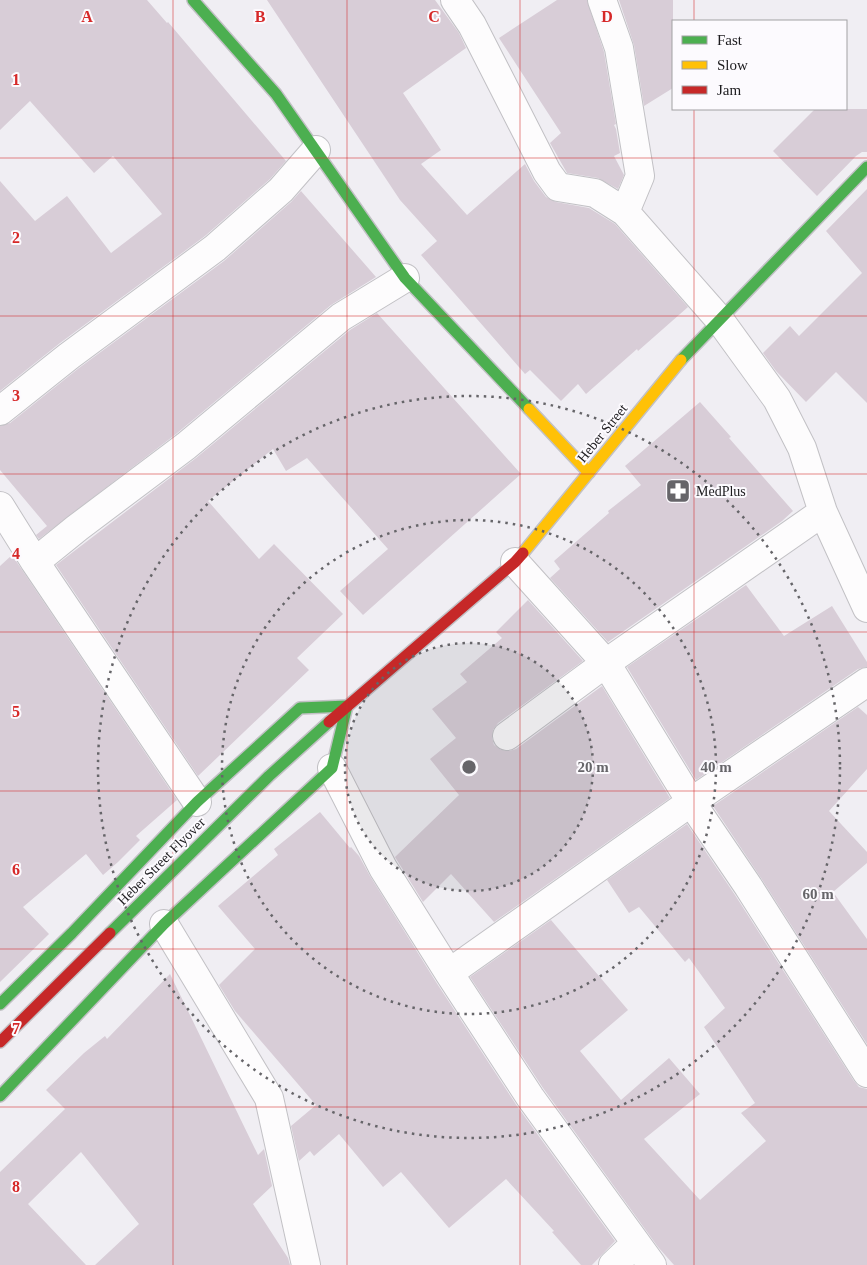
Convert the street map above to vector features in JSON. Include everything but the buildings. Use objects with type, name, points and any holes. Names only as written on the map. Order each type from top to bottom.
[{"type":"street","points":[[192,0],[276,94],[405,278],[589,473]]},
{"type":"street","points":[[455,0],[472,25],[547,172],[558,187],[595,193],[625,212],[719,319],[776,399],[802,448],[823,512],[867,608]]},
{"type":"street","points":[[602,0],[619,48],[640,176],[625,212]]},
{"type":"street","points":[[0,410],[69,356],[215,248],[281,190],[316,150]]},
{"type":"street","name":"Heber Street","points":[[347,706],[515,562],[690,348],[867,167]]},
{"type":"street","points":[[35,562],[186,446],[342,317],[405,278]]},
{"type":"street","points":[[507,736],[606,663],[823,512]]},
{"type":"street","points":[[2,513],[196,802]]},
{"type":"street","points":[[515,562],[606,663],[691,802],[748,886],[867,1074]]},
{"type":"street","points":[[449,973],[691,802],[867,682]]},
{"type":"street","points":[[0,1004],[72,933],[196,802],[300,708],[347,706],[332,768],[164,924],[0,1096]]},
{"type":"street","name":"Heber Street Flyover","points":[[0,1042],[269,776],[347,706]]},
{"type":"street","points":[[332,768],[383,868],[449,973],[530,1097],[652,1265]]},
{"type":"street","points":[[164,924],[269,1098],[306,1265]]},
{"type":"street","points":[[612,1265],[635,1244]]},
{"type":"traffic: fast","points":[[193,0],[276,94],[405,278],[529,409]]},
{"type":"traffic: fast","points":[[681,360],[867,167]]},
{"type":"traffic: fast","points":[[0,1004],[72,933],[197,802],[300,708],[347,706]]},
{"type":"traffic: fast","points":[[0,1096],[164,924],[332,768],[347,706]]},
{"type":"traffic: fast","points":[[110,933],[269,776],[329,722]]},
{"type":"traffic: slow","points":[[523,553],[681,360]]},
{"type":"traffic: slow","points":[[529,409],[589,473]]},
{"type":"traffic: jam","points":[[329,722],[515,562],[523,553]]},
{"type":"traffic: jam","points":[[0,1042],[110,933]]},
{"type":"place","name":"MedPlus","points":[[678,491]]}]
